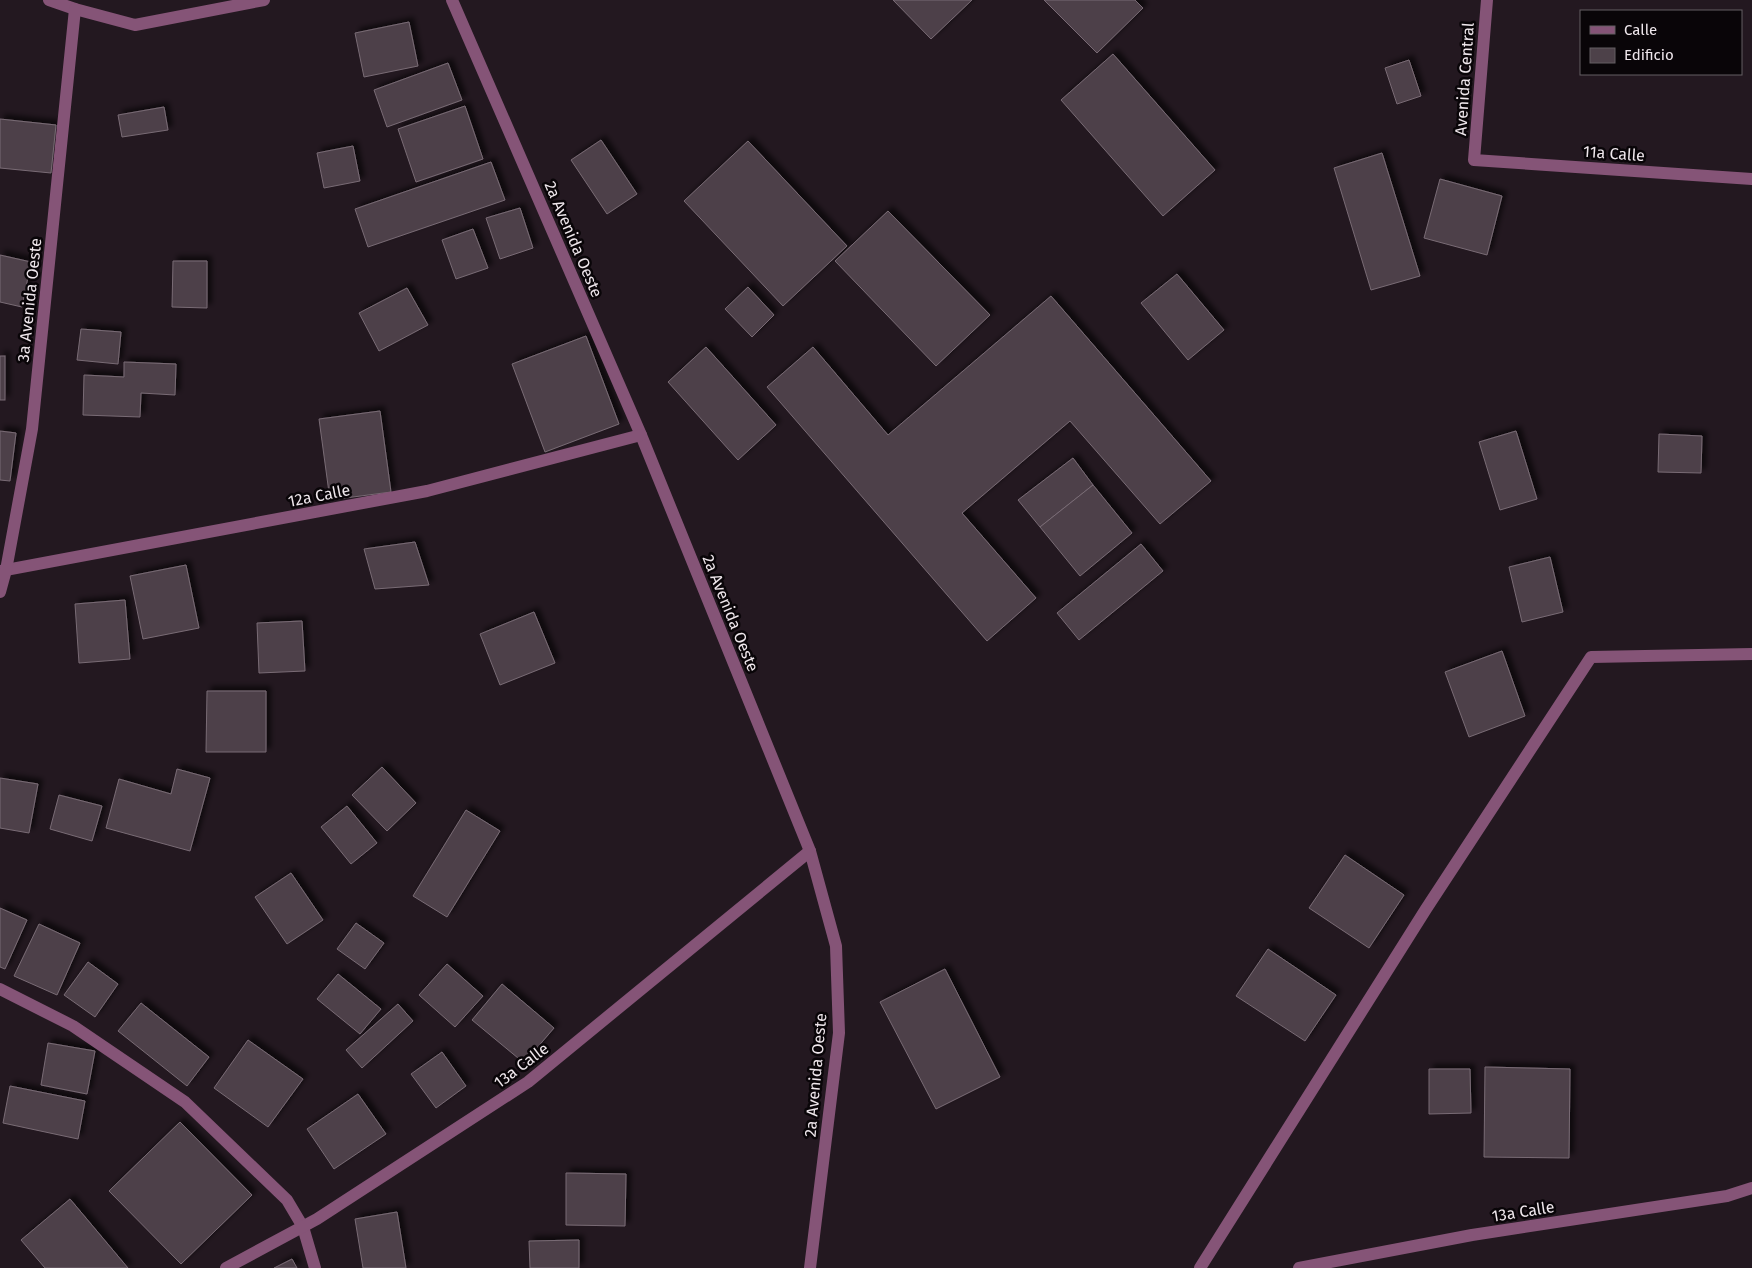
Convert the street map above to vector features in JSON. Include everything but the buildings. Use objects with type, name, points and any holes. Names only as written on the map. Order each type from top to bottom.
[{"type":"street","points":[[49,0],[135,25],[264,0]]},
{"type":"street","name":"2a Avenida Oeste","points":[[452,0],[641,435],[810,851],[836,946],[839,1033],[810,1268]]},
{"type":"street","name":"Avenida Central","points":[[1474,160],[1486,0]]},
{"type":"street","name":"3a Avenida Oeste","points":[[0,592],[32,429],[75,9]]},
{"type":"street","name":"11a Calle","points":[[1474,160],[1752,179]]},
{"type":"street","name":"12a Calle","points":[[3,571],[427,491],[641,435]]},
{"type":"street","points":[[1200,1268],[1426,909],[1591,657],[1752,654]]},
{"type":"street","name":"13a Calle","points":[[226,1268],[317,1219],[528,1082],[810,851]]},
{"type":"street","points":[[0,989],[73,1026],[185,1102],[287,1200],[303,1227],[315,1268]]},
{"type":"street","name":"13a Calle","points":[[1299,1268],[1472,1235],[1727,1196],[1752,1188]]}]
